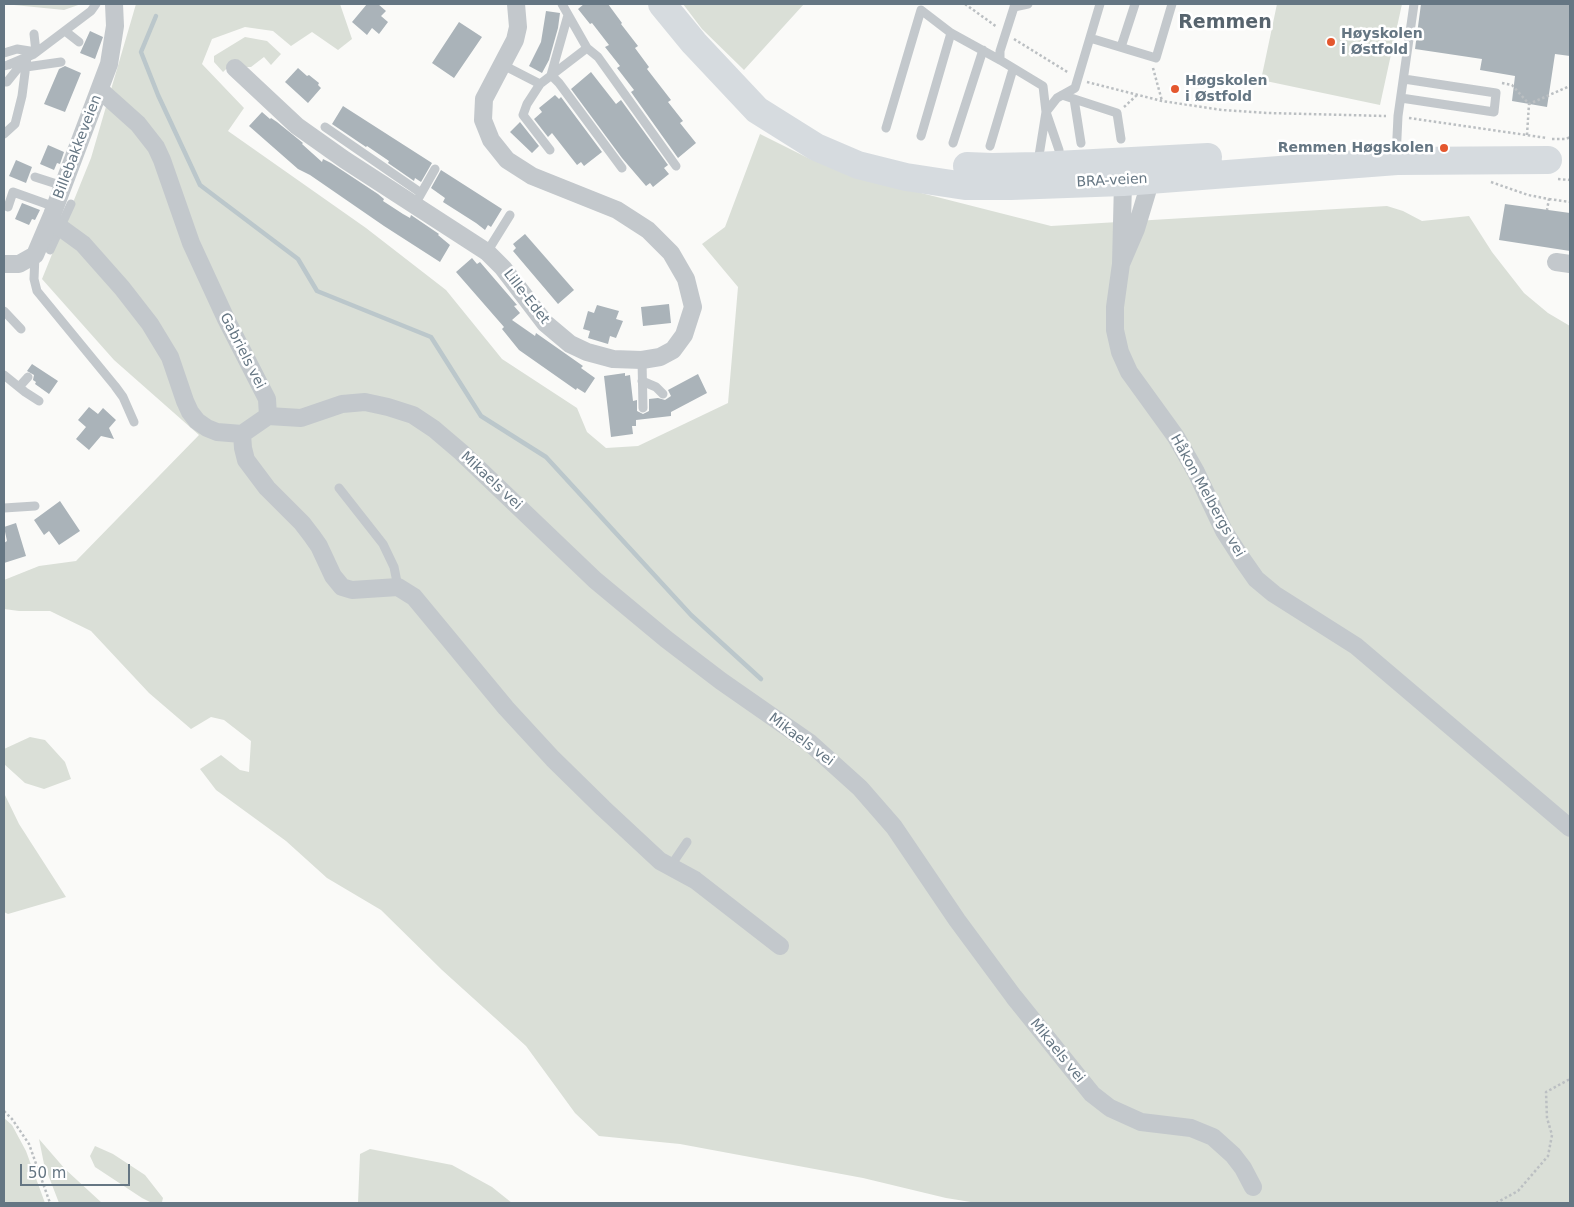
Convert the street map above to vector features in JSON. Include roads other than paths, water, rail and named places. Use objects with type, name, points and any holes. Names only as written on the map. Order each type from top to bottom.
[{"type":"main road","name":"BRA-veien","points":[[662,4],[678,25],[713,62],[783,108],[853,143],[908,159],[952,166],[1049,172],[1322,149],[1396,156],[1468,153],[1559,161]]},
{"type":"street","name":"Billebakkeveien","points":[[43,252],[63,206],[63,186],[109,64],[115,26],[114,4]]},
{"type":"street","name":"Lille-Edet","points":[[235,68],[297,126],[372,169],[417,199],[487,252],[503,268],[545,323],[570,344],[587,352],[612,359],[642,360],[660,357],[673,350],[684,335],[693,307],[686,279],[671,253],[648,230],[617,210],[532,176],[507,160],[492,140],[483,120],[484,99],[515,40],[518,27],[516,4]]},
{"type":"street","name":"Gabriels vei","points":[[100,90],[138,124],[156,147],[191,243],[226,319],[267,399],[268,416]]},
{"type":"street","points":[[1121,264],[1133,165]]},
{"type":"street","points":[[1121,264],[1136,229],[1133,165]]},
{"type":"street","points":[[61,228],[83,244],[122,288],[150,324],[170,357],[185,401],[197,421],[206,428],[217,432],[242,434],[268,416]]},
{"type":"street","points":[[4,264],[19,264],[43,252]]},
{"type":"street","name":"Håkon Melbergs vei","points":[[1121,264],[1115,307],[1115,330],[1120,352],[1129,372],[1176,437],[1196,472],[1224,531],[1256,579],[1293,607],[1356,646],[1570,828]]},
{"type":"street","name":"Mikaels vei","points":[[268,416],[301,418],[342,404],[365,402],[388,406],[408,413],[434,429],[461,452],[595,580],[666,639],[721,681],[810,743],[860,788],[894,827],[957,920],[1014,998],[1092,1094],[1110,1108],[1141,1122],[1191,1128],[1213,1137],[1233,1155],[1243,1168],[1253,1188]]},
{"type":"street","points":[[242,434],[246,460],[267,488],[302,523],[312,536],[319,546],[333,576],[342,587],[352,590],[398,587],[414,597],[475,672],[554,759],[653,855],[670,867],[695,880],[780,946]]},
{"type":"lane","points":[[4,66],[36,52],[91,11],[96,4]]},
{"type":"lane","points":[[562,4],[587,48],[598,57],[676,166]]},
{"type":"lane","points":[[1000,60],[1000,51],[1014,6],[1028,4]]},
{"type":"lane","points":[[1046,112],[1057,98],[1075,88],[1100,4]]},
{"type":"lane","points":[[1121,47],[1135,4]]},
{"type":"lane","points":[[1090,38],[1156,58],[1172,4]]},
{"type":"lane","points":[[1396,156],[1400,98],[1414,4]]},
{"type":"lane","points":[[886,128],[921,10],[951,33],[1043,86],[1049,172]]},
{"type":"lane","points":[[551,75],[568,15]]},
{"type":"lane","points":[[65,31],[79,42]]},
{"type":"lane","points":[[921,136],[951,33]]},
{"type":"lane","points":[[34,34],[36,52]]},
{"type":"lane","points":[[550,150],[523,116],[527,104],[540,84],[587,48]]},
{"type":"lane","points":[[4,53],[17,49],[36,52]]},
{"type":"lane","points":[[953,143],[983,50]]},
{"type":"lane","points":[[4,134],[14,124],[22,96],[27,56]]},
{"type":"lane","points":[[4,82],[7,82],[27,56]]},
{"type":"lane","points":[[26,67],[61,62]]},
{"type":"lane","points":[[503,65],[540,84]]},
{"type":"lane","points":[[990,146],[1013,69]]},
{"type":"lane","points":[[551,75],[559,83],[622,168]]},
{"type":"lane","points":[[1400,98],[1494,112],[1496,93],[1404,78]]},
{"type":"lane","points":[[1062,95],[1117,113],[1133,165]]},
{"type":"lane","points":[[1074,99],[1081,143]]},
{"type":"lane","points":[[1046,112],[1059,150],[1049,172]]},
{"type":"lane","points":[[325,126],[372,169]]},
{"type":"lane","points":[[417,199],[435,169]]},
{"type":"lane","points":[[35,177],[63,186]]},
{"type":"lane","points":[[8,207],[13,192],[63,206],[61,228],[43,252],[34,279],[37,291],[115,386],[123,397],[134,422]]},
{"type":"lane","points":[[487,252],[510,215]]},
{"type":"lane","points":[[4,311],[21,329]]},
{"type":"lane","points":[[642,360],[643,408]]},
{"type":"lane","points":[[4,375],[39,401]]},
{"type":"lane","points":[[19,387],[28,377]]},
{"type":"lane","points":[[642,382],[656,387],[663,394]]},
{"type":"lane","points":[[339,488],[383,544],[394,567],[398,587]]},
{"type":"lane","points":[[4,508],[35,506]]},
{"type":"lane","points":[[670,867],[687,842]]},
{"type":"waterway","points":[[156,16],[141,52],[158,95],[200,185],[298,259],[317,291],[431,337],[481,416],[546,457],[691,615],[761,679]]},
{"type":"place","name":"Høyskolen i Østfold","points":[[1331,42]]},
{"type":"place","name":"Høgskolen i Østfold","points":[[1175,89]]},
{"type":"place","name":"Remmen Høgskolen","points":[[1444,148]]},
{"type":"district","name":"Remmen","points":[[1225,23]]}]
